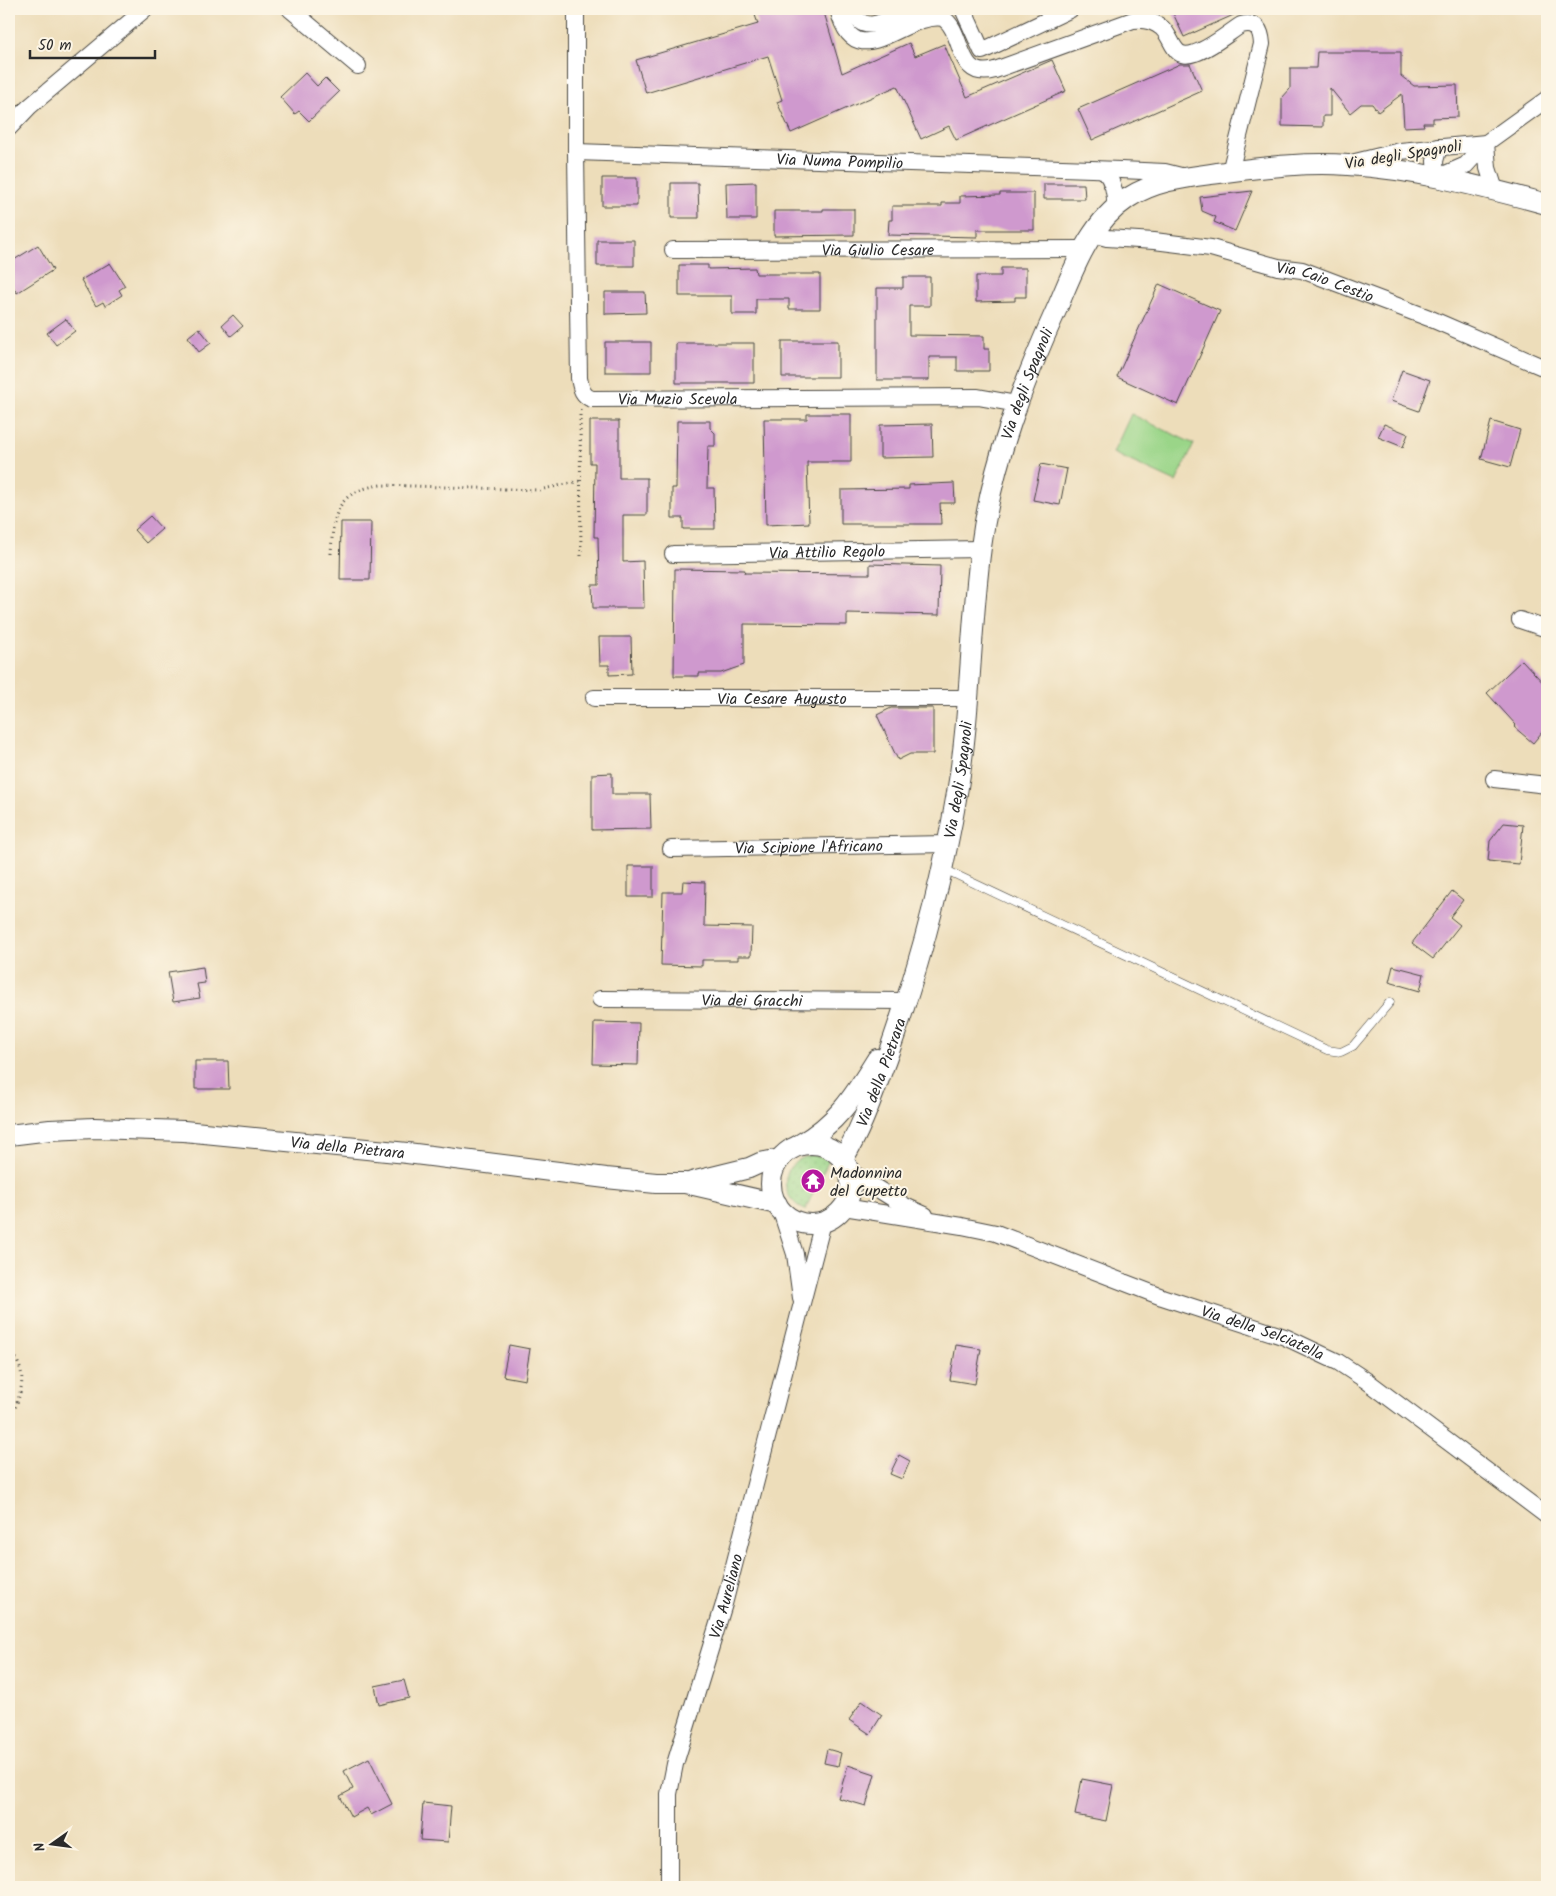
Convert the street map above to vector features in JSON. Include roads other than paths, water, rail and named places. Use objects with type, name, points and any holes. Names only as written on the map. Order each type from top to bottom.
[{"type":"street","points":[[9,128],[29,108],[145,9]]},
{"type":"street","points":[[290,9],[358,66]]},
{"type":"street","points":[[576,9],[576,152]]},
{"type":"street","points":[[838,9],[849,34],[862,42],[877,39],[932,17],[943,18],[953,28],[966,61],[976,70],[982,71],[995,70],[1133,20],[1141,19],[1162,28],[1176,50],[1186,55],[1201,50],[1241,25],[1255,24],[1259,29],[1262,44],[1230,172]]},
{"type":"street","points":[[851,9],[861,23],[868,25],[877,24],[910,9]]},
{"type":"street","points":[[963,9],[982,51],[1071,9]]},
{"type":"street","points":[[1436,178],[1466,165],[1486,143],[1547,99]]},
{"type":"street","points":[[1486,143],[1488,168],[1495,190]]},
{"type":"street","name":"Via degli Spagnoli","points":[[899,1023],[942,868],[960,778],[969,698],[981,549],[994,483],[1017,404],[1036,355],[1088,241],[1103,219],[1115,207],[1142,190],[1171,180],[1279,166],[1345,165],[1387,154],[1486,143]]},
{"type":"street","points":[[1436,178],[1435,161],[1439,147]]},
{"type":"street","name":"Via Numa Pompilio","points":[[576,152],[1152,171],[1187,177]]},
{"type":"street","name":"Via Muzio Scevola","points":[[576,152],[579,378],[582,392],[588,398],[978,397],[1017,404]]},
{"type":"street","points":[[1345,165],[1389,168],[1495,190],[1547,204]]},
{"type":"street","points":[[1104,170],[1112,184],[1115,195],[1115,207]]},
{"type":"street","name":"Via Caio Cestio","points":[[1088,241],[1107,238],[1154,241],[1211,248],[1246,256],[1278,267],[1302,270],[1429,318],[1547,369]]},
{"type":"street","name":"Via Giulio Cesare","points":[[672,250],[1088,241]]},
{"type":"street","name":"Via Attilio Regolo","points":[[673,554],[981,549]]},
{"type":"street","points":[[1520,620],[1547,629]]},
{"type":"street","name":"Via Cesare Augusto","points":[[594,698],[969,698]]},
{"type":"street","points":[[1494,779],[1547,785]]},
{"type":"street","name":"Via Scipione l'Africano","points":[[671,849],[947,844]]},
{"type":"street","name":"Via dei Gracchi","points":[[600,999],[906,1000]]},
{"type":"street","name":"Via della Pietrara","points":[[796,1147],[816,1136],[835,1119],[853,1096],[899,1023]]},
{"type":"street","name":"Via della Pietrara","points":[[846,1165],[899,1023]]},
{"type":"street","name":"Via della Pietrara","points":[[9,1135],[87,1128],[184,1132],[407,1153],[656,1183],[685,1183],[780,1159]]},
{"type":"street","points":[[809,1144],[822,1145],[833,1151],[846,1165],[851,1181],[850,1192],[844,1207],[835,1216],[823,1222],[804,1223],[786,1215],[778,1206],[772,1193],[774,1170],[780,1159],[796,1147],[809,1144]]},
{"type":"street","name":"Via della Selciatella","points":[[846,1165],[906,1206],[941,1223]]},
{"type":"street","name":"Via della Pietrara","points":[[685,1183],[778,1206]]},
{"type":"street","name":"Via Aureliano","points":[[778,1206],[795,1254],[802,1307]]},
{"type":"street","name":"Via della Selciatella","points":[[844,1207],[996,1233],[1153,1294],[1263,1329],[1315,1350],[1367,1381],[1547,1516]]},
{"type":"street","name":"Via Aureliano","points":[[669,1887],[670,1794],[677,1754],[718,1625],[823,1222]]},
{"type":"lane","points":[[942,868],[1327,1050],[1341,1052],[1353,1046],[1390,1002]]},
{"type":"place","name":"Madonnina del Cupetto","points":[[813,1181]]}]
